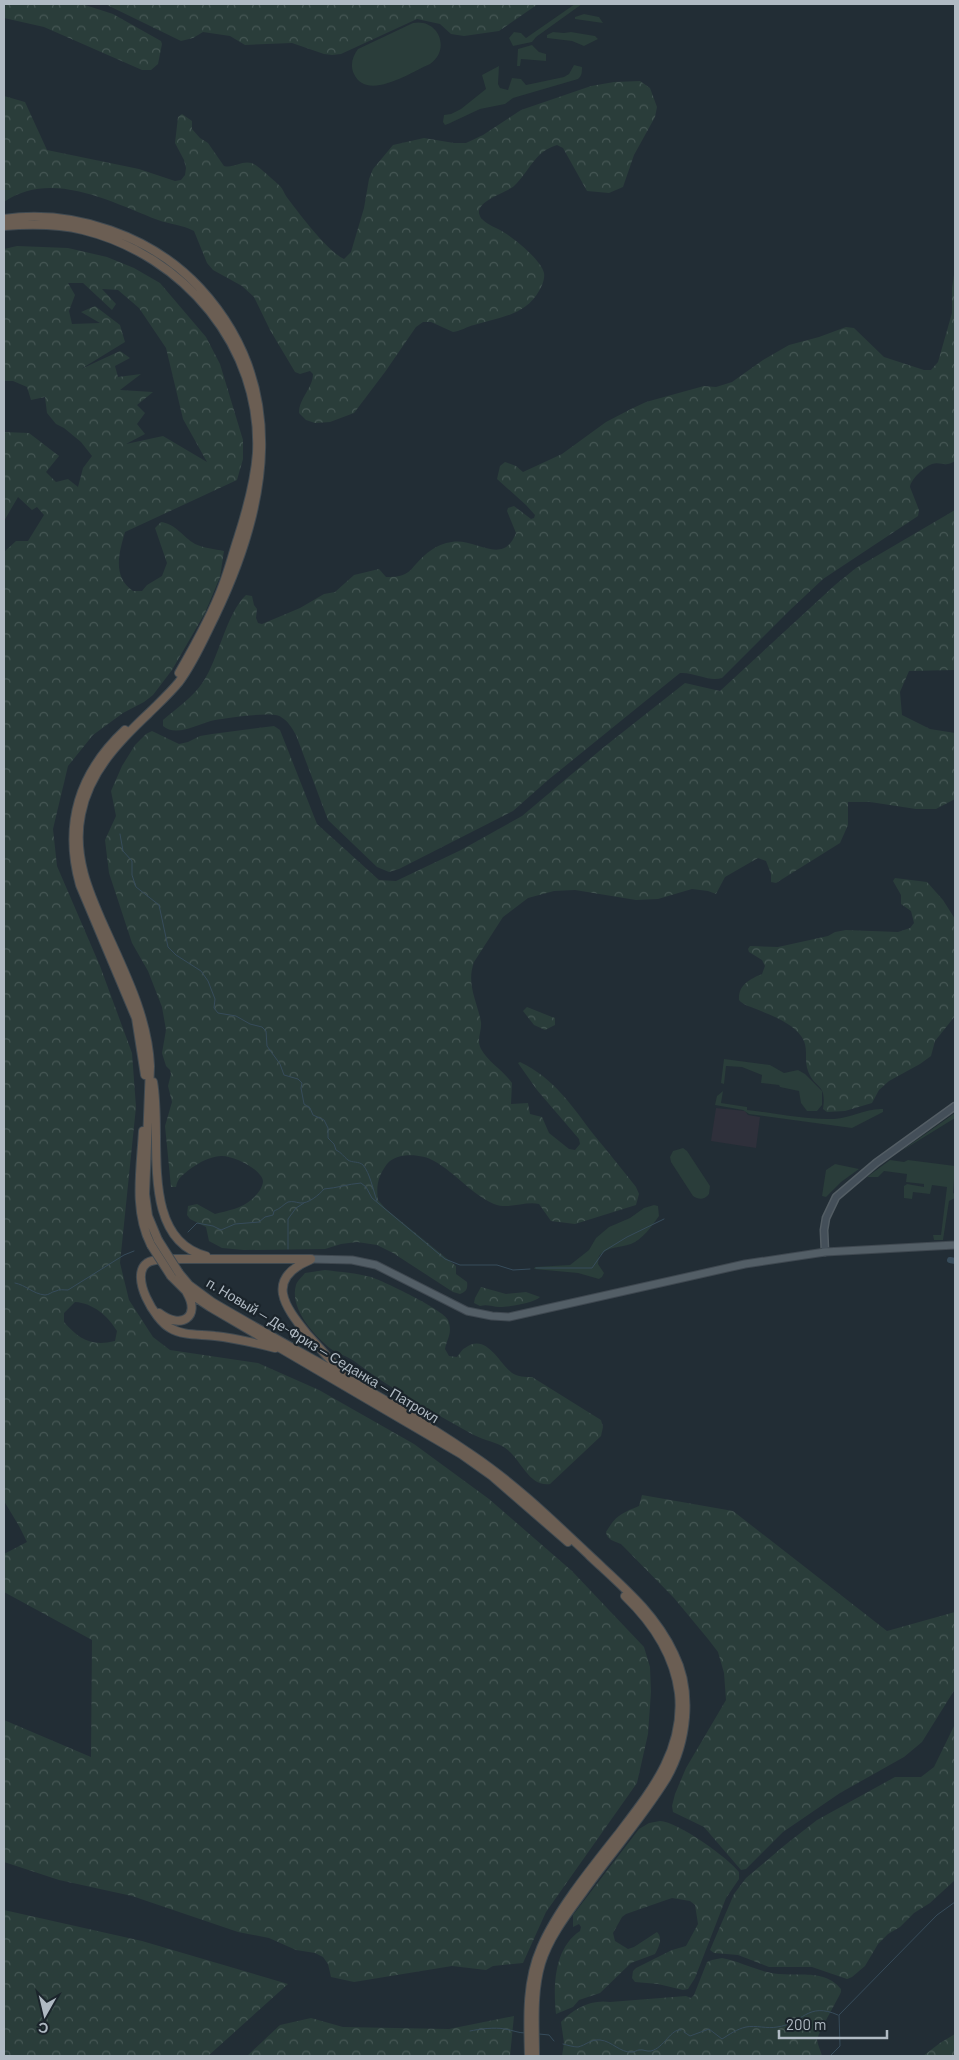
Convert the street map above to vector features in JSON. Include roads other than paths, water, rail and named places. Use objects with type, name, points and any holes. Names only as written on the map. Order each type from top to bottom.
[{"type":"highway","name":"п. Новый — Де-Фриз — Седанка — Патрокл","points":[[4,219],[47,218],[87,224],[135,240],[173,263],[192,279],[229,326],[251,375],[260,411],[262,453],[259,485],[228,588],[200,646],[180,680],[120,741],[103,764],[89,786],[80,818],[79,851],[86,884],[141,1015],[149,1046],[150,1066],[145,1194],[148,1216],[155,1242]]},
{"type":"highway","name":"п. Новый — Де-Фриз — Седанка — Патрокл","points":[[4,226],[47,226],[81,230],[121,243],[162,265],[197,295],[222,328],[245,376],[254,412],[257,452],[253,484],[246,514],[223,586],[177,677],[116,738],[98,761],[85,784],[76,808],[73,824],[73,850],[80,885],[127,993],[140,1033],[146,1076],[139,1194],[141,1216],[186,1291],[284,1351],[436,1438],[492,1476],[560,1535],[638,1608],[656,1630],[671,1658],[680,1702],[674,1746],[661,1776],[556,1918],[541,1947],[530,1983],[529,2056]]},
{"type":"highway","points":[[150,1066],[154,1088],[161,1208],[171,1232],[185,1248],[215,1259]]},
{"type":"highway","points":[[284,1351],[235,1339],[175,1331],[165,1325],[143,1292],[141,1277],[143,1268],[149,1262],[215,1259],[311,1259]]},
{"type":"highway","points":[[311,1259],[303,1262],[288,1275],[282,1291],[284,1304],[320,1349],[346,1376],[360,1387]]},
{"type":"highway","name":"п. Новый — Де-Фриз — Седанка — Патрокл","points":[[175,1275],[212,1302],[360,1387],[472,1455],[496,1472],[563,1530],[642,1604],[661,1628],[676,1656],[683,1680],[685,1702],[684,1729],[680,1747],[666,1778],[562,1921],[547,1949],[536,1985],[536,2056]]},
{"type":"highway","points":[[150,1305],[167,1320],[181,1321],[189,1315],[191,1308],[190,1299],[186,1291]]},
{"type":"main road","points":[[825,1252],[824,1230],[826,1218],[836,1198],[876,1163],[955,1106]]},
{"type":"main road","points":[[311,1259],[352,1260],[376,1265],[467,1311],[509,1317],[702,1272],[745,1264],[825,1252],[955,1245]]},
{"type":"waterway","points":[[120,834],[123,851],[132,861],[132,875],[136,887],[159,905],[168,947],[176,955],[201,971],[208,981],[215,999],[214,1008],[218,1013],[236,1016],[250,1024],[262,1027],[266,1031],[267,1046],[280,1064],[284,1075],[298,1079],[302,1083],[304,1104],[310,1108],[313,1115],[324,1120],[328,1128],[328,1138],[334,1144],[336,1150],[346,1159],[363,1165],[377,1201]]},
{"type":"waterway","points":[[188,1232],[197,1223],[213,1226],[221,1230],[235,1224],[259,1222],[265,1217],[273,1215],[274,1211],[288,1202],[303,1203],[310,1201],[324,1189],[361,1183],[366,1187],[372,1198],[445,1259],[460,1265],[497,1265],[513,1270],[530,1269]]},
{"type":"waterway","points":[[288,1249],[288,1219],[296,1208],[304,1203]]},
{"type":"waterway","points":[[536,1268],[592,1268],[604,1251],[627,1237],[664,1219]]},
{"type":"waterway","points":[[15,1283],[45,1295],[59,1290],[68,1290],[124,1255],[134,1251]]},
{"type":"waterway","points":[[950,1260],[955,1261]]},
{"type":"waterway","points":[[830,2056],[840,2046],[839,2015],[937,1915],[955,1902]]},
{"type":"waterway","points":[[684,2032],[690,2036],[709,2029],[722,2039],[746,2027],[786,2025],[812,2012],[828,2011],[838,2015]]},
{"type":"waterway","points":[[470,2031],[497,2028],[525,2033]]},
{"type":"waterway","points":[[563,2044],[578,2047],[591,2041],[600,2040],[628,2052],[650,2051],[660,2046],[674,2032],[681,2030]]},
{"type":"waterway","points":[[539,2034],[549,2035],[554,2041]]}]
